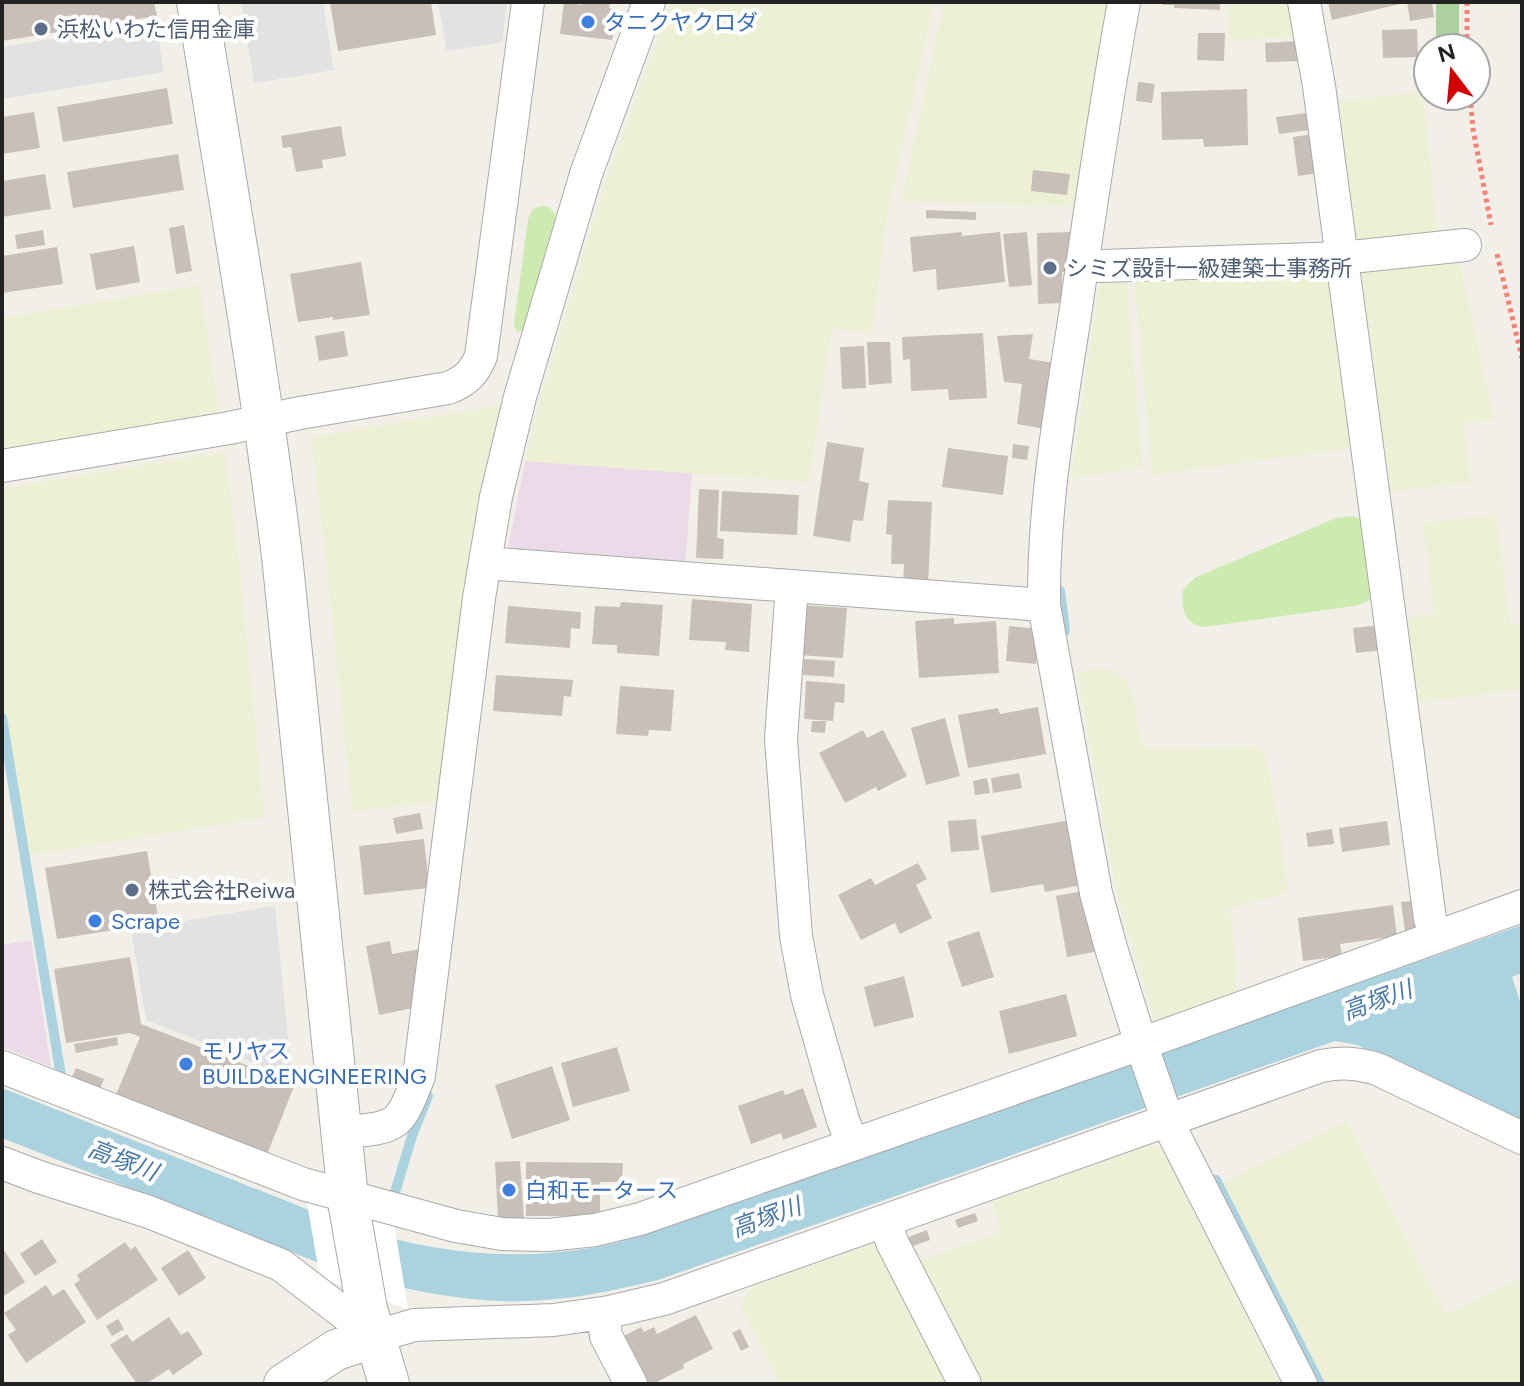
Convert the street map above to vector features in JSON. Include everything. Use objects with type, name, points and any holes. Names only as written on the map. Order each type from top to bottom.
[{"type":"street","points":[[197,2],[265,420],[349,1202],[364,1293],[389,1384]]},
{"type":"street","points":[[2,466],[229,428],[448,388],[464,382],[475,371],[481,356],[528,2]]},
{"type":"street","points":[[342,1133],[388,1127],[399,1119],[419,1076],[496,497],[520,397],[586,174],[649,2]]},
{"type":"street","points":[[1124,2],[1050,476],[1044,605],[1090,866],[1141,1044],[1170,1127],[1301,1384]]},
{"type":"street","points":[[1304,2],[1319,86],[1430,919],[1436,936]]},
{"type":"street","points":[[1082,264],[1102,266],[1342,258],[1465,245]]},
{"type":"street","points":[[485,563],[1044,605]]},
{"type":"street","points":[[792,586],[781,739],[796,936],[807,995],[852,1144]]},
{"type":"street","points":[[2,1067],[349,1202],[502,1234],[548,1235],[595,1230],[640,1219],[1141,1044],[1522,906]]},
{"type":"street","points":[[305,1379],[336,1350],[414,1325],[554,1320],[664,1299],[885,1221],[1166,1114],[1321,1066],[1359,1064],[1377,1069],[1522,1138]]},
{"type":"street","points":[[2,1163],[149,1212],[281,1265],[375,1337]]},
{"type":"street","points":[[885,1221],[892,1242],[965,1384]]},
{"type":"street","points":[[603,1313],[606,1336],[631,1384]]},
{"type":"path","points":[[1467,2],[1467,32]]},
{"type":"shaded area","points":[[241,2],[323,2],[334,70],[254,83]]},
{"type":"shaded area","points":[[438,2],[507,2],[502,42],[447,51]]},
{"type":"shaded area","points":[[156,21],[164,72],[2,99],[2,47]]},
{"type":"shaded area","points":[[525,461],[692,473],[685,568],[514,555],[508,547]]},
{"type":"shaded area","points":[[275,906],[292,1078],[146,1020],[131,930]]},
{"type":"shaded area","points":[[31,940],[51,1067],[2,1047],[2,945]]},
{"type":"green space","points":[[671,2],[934,2],[886,222],[872,334],[832,328],[809,482],[525,461],[539,403],[606,180]]},
{"type":"green space","points":[[944,2],[1113,2],[1080,207],[901,201]]},
{"type":"green space","points":[[1229,2],[1296,2],[1303,37],[1228,40]]},
{"type":"green space","points":[[1436,2],[1459,2],[1459,32],[1436,32]]},
{"type":"green space","points":[[1412,93],[1412,112],[1425,112],[1438,236],[1356,244],[1329,102]]},
{"type":"green space","points":[[540,206],[549,207],[555,214],[555,223],[524,328],[517,332],[514,325],[528,219],[532,210]]},
{"type":"green space","points":[[1459,259],[1494,420],[1464,423],[1471,483],[1381,492],[1359,269]]},
{"type":"green space","points":[[1326,271],[1338,282],[1360,447],[1152,475],[1134,279]]},
{"type":"green space","points":[[1126,278],[1143,468],[1071,478],[1100,279]]},
{"type":"green space","points":[[200,285],[220,417],[2,453],[2,318]]},
{"type":"green space","points":[[502,405],[438,802],[352,811],[311,437]]},
{"type":"green space","points":[[225,452],[265,817],[27,856],[2,704],[2,489]]},
{"type":"green space","points":[[1496,514],[1511,625],[1522,623],[1522,689],[1409,704],[1398,619],[1434,614],[1423,524]]},
{"type":"green space","points":[[1353,516],[1365,522],[1376,591],[1367,602],[1205,627],[1188,619],[1183,590],[1194,578],[1336,518]]},
{"type":"green space","points":[[1100,669],[1115,671],[1126,681],[1133,694],[1140,737],[1150,749],[1258,747],[1266,757],[1280,827],[1288,892],[1230,909],[1237,969],[1235,997],[1156,1024],[1116,889],[1077,673]]},
{"type":"green space","points":[[1347,1120],[1446,1315],[1522,1277],[1522,1384],[1326,1384],[1223,1183]]},
{"type":"green space","points":[[1151,1145],[1162,1150],[1281,1384],[976,1384],[914,1263],[1001,1232],[991,1202]]},
{"type":"green space","points":[[870,1245],[881,1249],[950,1384],[780,1384],[741,1307],[749,1288]]},
{"type":"water","name":"高塚川","points":[[1522,925],[1522,973],[1512,977],[1522,1001],[1522,1124],[1357,1045],[1335,1041],[658,1280],[581,1296],[528,1301],[474,1299],[420,1291],[342,1272],[2,1138],[2,1088],[357,1229],[417,1244],[475,1253],[565,1252],[644,1235]]},
{"type":"pier","points":[[305,1192],[394,1223],[408,1309],[320,1278]]},
{"type":"building","name":"浜松いわた信用金庫","points":[[2,2],[154,2],[157,16],[2,41]]},
{"type":"building","points":[[330,2],[431,2],[436,35],[338,51]]},
{"type":"building","points":[[564,2],[582,5],[582,2],[610,3],[609,8],[617,10],[612,40],[560,34]]},
{"type":"building","points":[[1163,2],[1220,2],[1220,10],[1174,8],[1174,5],[1163,5]]},
{"type":"building","points":[[1328,2],[1404,2],[1404,3],[1332,20]]},
{"type":"building","points":[[1407,2],[1432,2],[1434,17],[1410,21]]},
{"type":"building","points":[[1417,29],[1417,32],[1412,32],[1412,57],[1383,58],[1382,30]]},
{"type":"building","points":[[1198,33],[1225,33],[1224,61],[1197,60]]},
{"type":"building","points":[[1297,41],[1299,61],[1266,62],[1265,43]]},
{"type":"building","points":[[1138,82],[1155,84],[1152,103],[1136,101]]},
{"type":"building","points":[[167,88],[173,124],[63,142],[57,107]]},
{"type":"building","points":[[1247,89],[1248,145],[1204,147],[1203,139],[1162,140],[1161,92]]},
{"type":"building","points":[[34,112],[40,148],[2,154],[2,117]]},
{"type":"building","points":[[1307,113],[1310,130],[1279,134],[1276,117]]},
{"type":"building","points":[[341,126],[346,156],[322,160],[323,168],[296,172],[291,147],[283,148],[281,136]]},
{"type":"building","points":[[1314,134],[1320,173],[1298,176],[1293,137]]},
{"type":"building","points":[[178,154],[184,190],[73,208],[67,172]]},
{"type":"building","points":[[1033,170],[1070,174],[1067,195],[1031,191]]},
{"type":"building","points":[[45,174],[51,209],[2,217],[2,181]]},
{"type":"building","points":[[926,210],[976,212],[976,220],[926,218]]},
{"type":"building","points":[[184,225],[192,271],[176,274],[169,228]]},
{"type":"building","points":[[43,230],[45,245],[17,249],[15,235]]},
{"type":"building","points":[[962,232],[962,236],[1000,232],[1005,282],[937,290],[936,269],[913,272],[910,237]]},
{"type":"building","points":[[1027,232],[1032,285],[1009,287],[1003,234]]},
{"type":"building","points":[[1074,232],[1067,272],[1062,272],[1062,303],[1038,304],[1037,233]]},
{"type":"building","points":[[134,246],[140,282],[96,290],[90,254]]},
{"type":"building","points":[[57,247],[63,284],[2,293],[2,256]]},
{"type":"building","points":[[361,262],[370,315],[298,322],[290,274]]},
{"type":"building","points":[[344,331],[348,356],[319,361],[315,336]]},
{"type":"building","points":[[983,333],[987,398],[949,400],[948,389],[911,391],[910,359],[903,360],[902,337]]},
{"type":"building","points":[[1033,334],[1029,359],[1055,363],[1045,429],[1017,424],[1022,384],[1004,382],[997,336]]},
{"type":"building","points":[[867,342],[890,342],[892,383],[869,385]]},
{"type":"building","points":[[864,346],[866,388],[842,389],[840,347]]},
{"type":"building","points":[[827,442],[864,448],[859,481],[869,483],[863,521],[853,520],[850,542],[813,536]]},
{"type":"building","points":[[1013,444],[1029,446],[1027,460],[1012,458]]},
{"type":"building","points":[[948,448],[1008,456],[1003,495],[942,487]]},
{"type":"building","points":[[699,489],[719,490],[717,538],[724,539],[723,559],[696,558]]},
{"type":"building","points":[[722,491],[799,495],[797,535],[720,531]]},
{"type":"building","points":[[888,500],[932,502],[928,585],[903,584],[904,564],[891,564],[892,535],[886,534]]},
{"type":"building","points":[[692,599],[752,604],[749,652],[725,650],[726,642],[689,640]]},
{"type":"building","points":[[621,602],[663,605],[659,656],[617,653],[617,645],[592,644],[595,606],[620,607]]},
{"type":"building","points":[[802,605],[847,608],[843,658],[799,655]]},
{"type":"building","points":[[508,606],[581,612],[580,629],[571,628],[570,648],[505,643]]},
{"type":"building","points":[[954,618],[954,624],[996,621],[999,673],[919,678],[915,621]]},
{"type":"building","points":[[1381,625],[1384,650],[1356,653],[1353,628]]},
{"type":"building","points":[[1009,626],[1039,629],[1036,664],[1006,661]]},
{"type":"building","points":[[804,659],[835,661],[834,677],[803,675]]},
{"type":"building","points":[[496,675],[573,680],[571,697],[564,696],[562,716],[493,711]]},
{"type":"building","points":[[806,681],[845,684],[844,703],[835,702],[833,721],[804,719]]},
{"type":"building","points":[[620,686],[674,690],[671,731],[649,730],[648,736],[616,734]]},
{"type":"building","points":[[1038,707],[1046,754],[968,768],[958,715],[998,708],[1000,714]]},
{"type":"building","points":[[945,718],[960,776],[926,785],[911,728]]},
{"type":"building","points":[[812,721],[826,721],[825,733],[811,732]]},
{"type":"building","points":[[863,730],[867,738],[883,730],[907,776],[845,803],[819,753]]},
{"type":"building","points":[[1019,773],[1022,788],[993,793],[991,778]]},
{"type":"building","points":[[987,778],[990,793],[975,795],[973,781]]},
{"type":"building","points":[[420,813],[423,829],[396,834],[393,818]]},
{"type":"building","points":[[976,819],[979,850],[951,852],[948,821]]},
{"type":"building","points":[[1070,820],[1081,885],[1045,892],[1043,884],[991,893],[981,836]]},
{"type":"building","points":[[1387,821],[1390,845],[1342,852],[1339,828]]},
{"type":"building","points":[[1332,829],[1334,844],[1308,847],[1306,833]]},
{"type":"building","points":[[424,839],[429,888],[364,895],[359,846]]},
{"type":"building","points":[[147,851],[159,923],[57,939],[45,868]]},
{"type":"building","points":[[918,863],[927,879],[916,885],[932,918],[900,934],[895,923],[861,940],[838,895],[871,878],[875,885]]},
{"type":"building","points":[[1088,890],[1099,951],[1067,957],[1056,896]]},
{"type":"building","points":[[1417,900],[1421,928],[1405,931],[1401,902]]},
{"type":"building","points":[[1393,905],[1397,936],[1340,944],[1342,956],[1303,961],[1298,918]]},
{"type":"building","points":[[979,931],[994,977],[962,987],[947,942]]},
{"type":"building","points":[[390,941],[392,954],[420,949],[413,1008],[379,1015],[366,946]]},
{"type":"building","name":"モリヤス BUILD&ENGINEERING","points":[[130,957],[141,1024],[295,1084],[266,1157],[115,1097],[140,1037],[130,1033],[66,1043],[54,969]]},
{"type":"building","points":[[904,976],[914,1017],[874,1027],[864,987]]},
{"type":"building","points":[[1066,994],[1077,1036],[1009,1054],[999,1011]]},
{"type":"building","points":[[117,1037],[118,1045],[76,1053],[74,1044]]},
{"type":"building","points":[[617,1047],[630,1091],[573,1107],[561,1063]]},
{"type":"building","points":[[552,1066],[570,1120],[512,1139],[495,1085]]},
{"type":"building","points":[[76,1068],[104,1079],[99,1091],[71,1079]]},
{"type":"building","points":[[803,1088],[817,1127],[783,1140],[781,1133],[751,1144],[738,1106],[783,1090],[785,1095]]},
{"type":"building","name":"白和モータース","points":[[520,1161],[524,1218],[498,1219],[495,1162]]},
{"type":"building","points":[[526,1162],[623,1163],[622,1182],[600,1182],[600,1216],[526,1216]]},
{"type":"building","points":[[975,1213],[978,1221],[958,1228],[955,1220]]},
{"type":"building","points":[[927,1230],[930,1240],[910,1247],[906,1238]]},
{"type":"building","points":[[42,1239],[57,1262],[35,1276],[20,1254]]},
{"type":"building","points":[[125,1242],[131,1250],[135,1246],[158,1280],[97,1320],[74,1284],[80,1280],[77,1275]]},
{"type":"building","points":[[2,1247],[25,1282],[2,1297]]},
{"type":"building","points":[[188,1250],[206,1278],[179,1296],[161,1268]]},
{"type":"building","points":[[46,1285],[53,1296],[64,1289],[86,1322],[26,1363],[8,1335],[16,1330],[4,1313]]},
{"type":"building","points":[[696,1315],[713,1349],[683,1364],[684,1368],[653,1384],[646,1384],[622,1337],[641,1327],[644,1332],[654,1327],[657,1334]]},
{"type":"building","points":[[169,1317],[181,1335],[188,1331],[203,1354],[173,1375],[169,1369],[146,1384],[137,1384],[110,1345],[127,1334],[132,1342]]},
{"type":"building","points":[[118,1319],[124,1329],[112,1336],[106,1326]]},
{"type":"building","points":[[740,1329],[749,1347],[741,1351],[732,1333]]},
{"type":"waterway","points":[[1060,591],[1065,631]]},
{"type":"waterway","points":[[2,718],[61,1076]]},
{"type":"waterway","points":[[393,1199],[428,1096]]},
{"type":"waterway","points":[[1216,1180],[1320,1384]]},
{"type":"place","name":"タニクヤクロダ","points":[[588,22]]},
{"type":"place","name":"浜松いわた信用金庫","points":[[41,29]]},
{"type":"place","name":"シミズ設計一級建築士事務所","points":[[1050,268]]},
{"type":"place","name":"株式会社Reiwa","points":[[132,890]]},
{"type":"place","name":"Scrape","points":[[95,921]]},
{"type":"place","name":"モリヤス BUILD&ENGINEERING","points":[[186,1064]]},
{"type":"place","name":"白和モータース","points":[[509,1190]]}]
